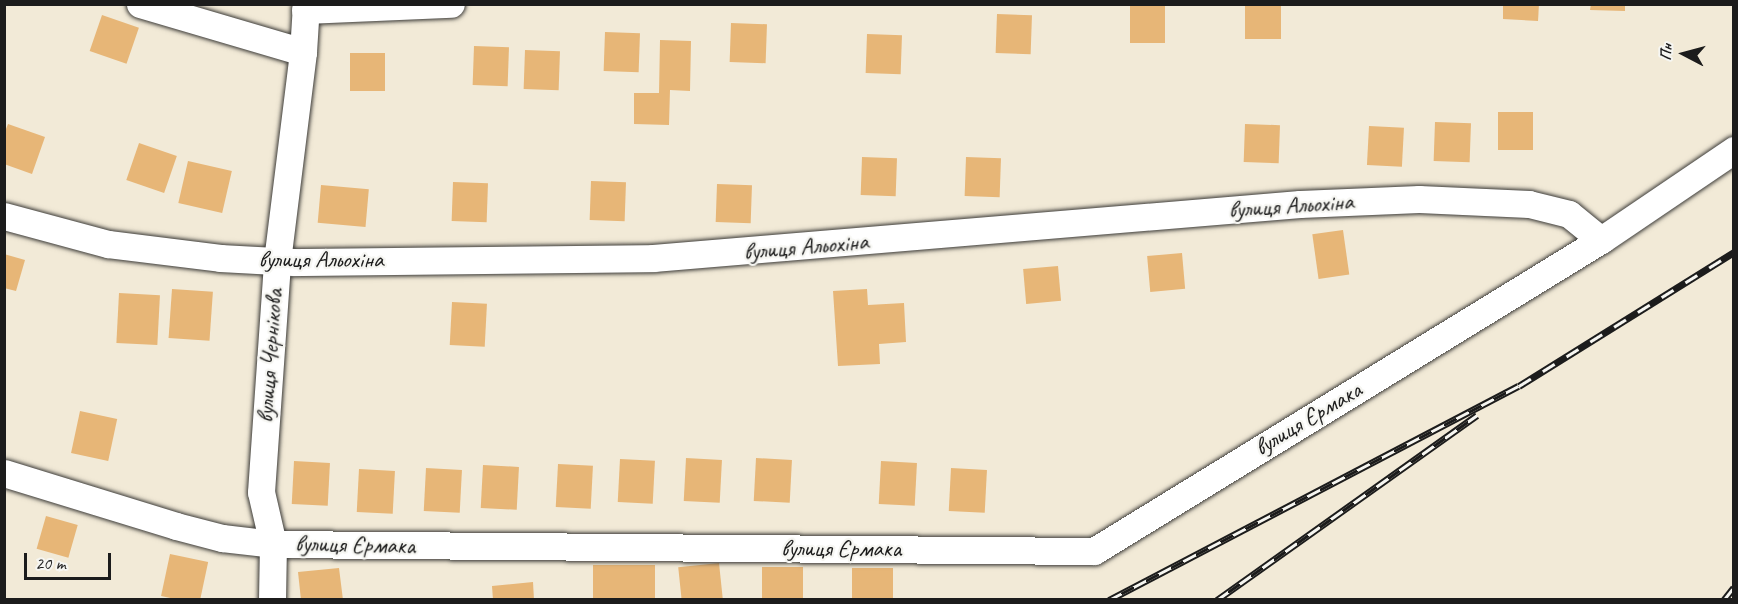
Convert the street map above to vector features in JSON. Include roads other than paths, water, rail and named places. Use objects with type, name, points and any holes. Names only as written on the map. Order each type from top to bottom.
[{"type":"street","points":[[140,4],[303,52]]},
{"type":"street","points":[[305,7],[451,4]]},
{"type":"street","name":"вулиця Чернікова","points":[[272,600],[273,544],[261,492],[277,261],[303,52],[305,7]]},
{"type":"street","name":"вулиця Єрмака","points":[[4,473],[222,538],[273,544],[1094,550],[1601,240],[1734,150]]},
{"type":"street","name":"вулиця Альохіна","points":[[4,216],[108,244],[220,258],[277,261],[653,258],[1300,204],[1419,199],[1528,204],[1569,214],[1601,240]]},
{"type":"railway","points":[[1109,600],[1519,386],[1734,252]]},
{"type":"railway","points":[[1217,600],[1477,415]]},
{"type":"railway","points":[[1724,600],[1734,587]]}]
